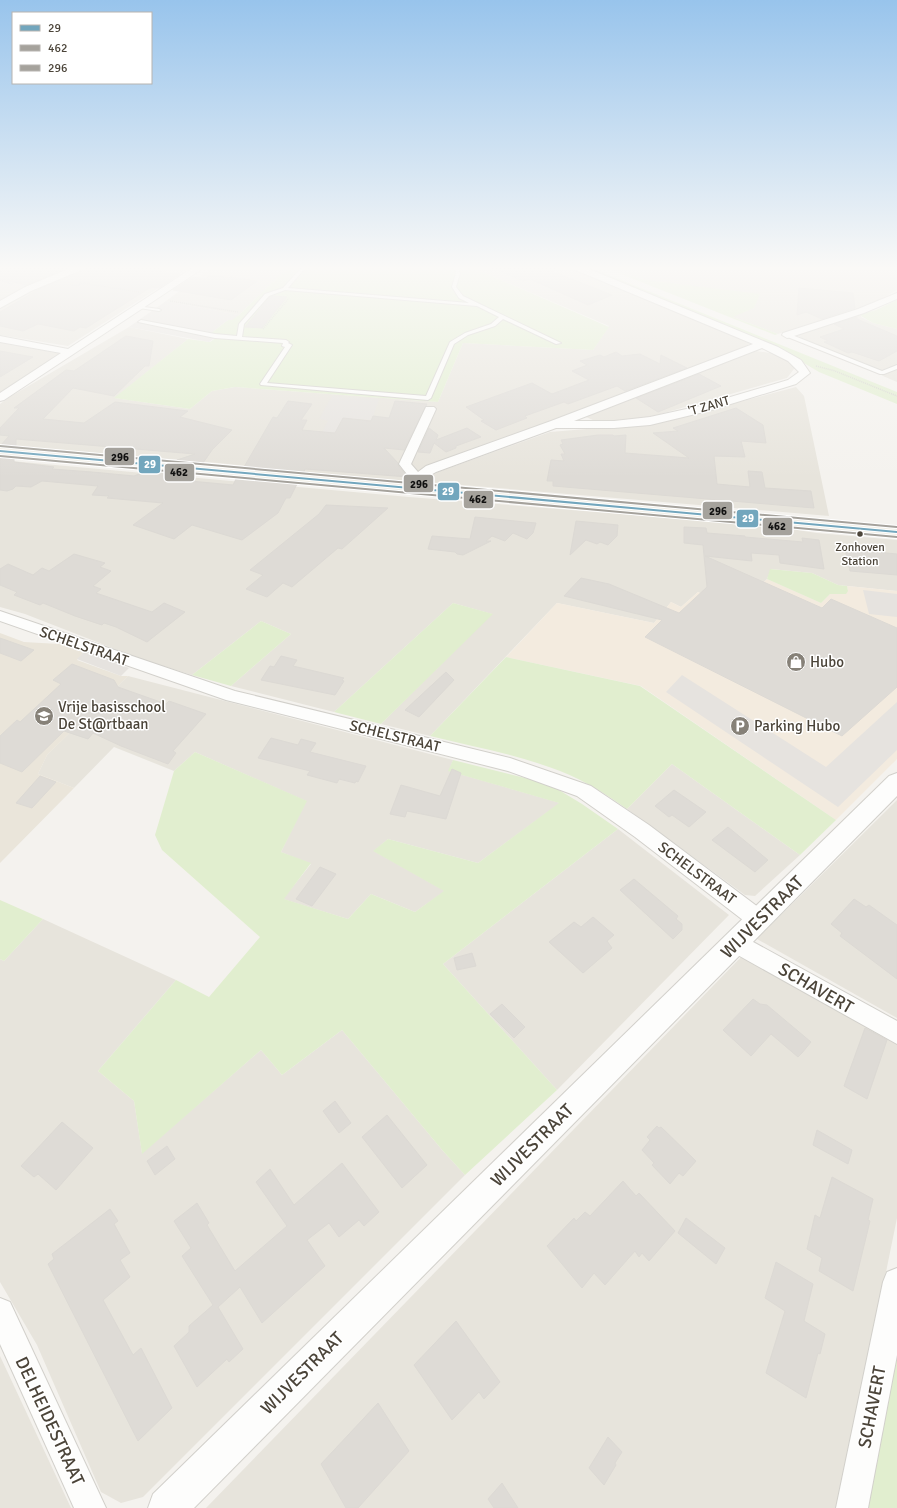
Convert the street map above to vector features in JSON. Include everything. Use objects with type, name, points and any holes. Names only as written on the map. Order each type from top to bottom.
[{"type":"main road","points":[[0,451],[414,483],[897,532]]},
{"type":"street","points":[[0,398],[92,337]]},
{"type":"street","points":[[746,337],[795,360]]},
{"type":"street","points":[[0,338],[70,352]]},
{"type":"street","name":"'T ZANT","points":[[414,483],[431,470],[762,344]]},
{"type":"street","name":"'T ZANT","points":[[555,424],[594,425],[648,421],[676,415],[792,382],[806,373],[802,365],[795,360]]},
{"type":"street","points":[[414,483],[405,464],[430,409]]},
{"type":"street","name":"SCHELSTRAAT","points":[[0,616],[232,696],[510,765],[584,792],[642,832],[758,920]]},
{"type":"street","name":"WIJVESTRAAT","points":[[167,1508],[897,782]]},
{"type":"street","name":"SCHAVERT","points":[[736,942],[897,1033]]},
{"type":"street","name":"SCHAVERT","points":[[852,1508],[897,1282]]},
{"type":"street","name":"DELHEIDESTRAAT","points":[[0,1312],[90,1508]]},
{"type":"lane","points":[[231,337],[286,342],[284,344],[289,345],[263,384],[428,398],[452,342],[460,337]]},
{"type":"lane","points":[[546,337],[558,343]]},
{"type":"lane","points":[[793,337],[882,373],[897,367]]},
{"type":"path","points":[[795,360],[835,371],[897,396]]},
{"type":"shaded area","points":[[15,337],[81,337],[68,346]]},
{"type":"shaded area","points":[[111,337],[180,337],[188,339],[115,398],[190,409],[212,391],[235,387],[438,402],[463,343],[593,350],[601,337],[742,337],[750,342],[747,346],[424,470],[403,482],[218,463],[0,445],[0,404]]},
{"type":"shaded area","points":[[184,337],[215,337],[209,342]]},
{"type":"shaded area","points":[[800,337],[897,337],[897,382],[883,376],[872,367],[804,341]]},
{"type":"shaded area","points":[[0,342],[61,354],[0,393]]},
{"type":"shaded area","points":[[756,351],[777,354],[797,365],[787,378],[650,417],[597,422],[584,416]]},
{"type":"shaded area","points":[[796,387],[804,396],[829,516],[426,482],[426,478],[430,475],[550,432],[659,423]]},
{"type":"shaded area","points":[[332,396],[379,399],[372,420],[343,418],[323,456],[310,455],[328,421],[319,419]]},
{"type":"shaded area","points":[[0,460],[409,497],[771,526],[817,533],[897,540],[897,591],[838,585],[812,573],[771,569],[767,579],[735,611],[698,592],[681,607],[671,602],[654,623],[557,603],[430,736],[381,724],[492,614],[453,603],[334,712],[231,686],[291,634],[261,621],[192,675],[138,658],[25,614],[0,607]]},
{"type":"shaded area","points":[[767,579],[821,603],[830,594],[848,591],[847,586],[897,591],[897,759],[836,820],[641,686],[506,657],[557,603],[654,623],[671,602],[681,607],[698,592],[735,611]]},
{"type":"shaded area","points":[[863,590],[897,594],[897,617],[869,614]]},
{"type":"shaded area","name":"Vrije basisschool De St@rtbaan","points":[[0,633],[24,642],[59,644],[84,652],[77,660],[121,676],[128,676],[47,755],[38,774],[74,788],[0,863]]},
{"type":"shaded area","points":[[84,652],[129,668],[121,676],[77,659]]},
{"type":"shaded area","name":"Parking Hubo","points":[[682,675],[826,767],[897,702],[897,750],[838,807],[666,692]]},
{"type":"shaded area","points":[[128,676],[453,760],[449,771],[560,803],[478,863],[388,839],[374,851],[445,891],[415,912],[371,894],[348,919],[283,899],[311,864],[281,852],[306,801],[195,752],[174,771],[114,747],[74,788],[38,774],[47,755]]},
{"type":"shaded area","points":[[672,764],[800,855],[755,896],[745,895],[627,809]]},
{"type":"shaded area","points":[[897,800],[897,1018],[757,939]]},
{"type":"shaded area","points":[[618,829],[729,915],[557,1090],[443,964]]},
{"type":"shaded area","points":[[43,919],[176,980],[98,1071],[134,1101],[142,1153],[261,1050],[282,1075],[342,1030],[443,1151],[465,1175],[143,1497],[121,1503],[101,1492],[37,1345],[0,1282],[0,959],[4,961]]},
{"type":"shaded area","points":[[744,954],[897,1039],[897,1218],[838,1508],[206,1508]]},
{"type":"shaded area","points":[[0,1356],[71,1508],[0,1508]]},
{"type":"green space","points":[[216,337],[602,337],[593,350],[463,343],[438,402],[235,387],[212,391],[190,409],[114,398],[188,339],[210,342]]},
{"type":"green space","points":[[751,337],[762,337],[897,392],[897,404],[819,372],[792,356]]},
{"type":"green space","points":[[770,569],[812,573],[838,585],[847,586],[848,591],[846,594],[830,594],[821,603],[767,579]]},
{"type":"green space","points":[[453,603],[493,614],[381,724],[334,712]]},
{"type":"green space","points":[[261,621],[291,634],[231,686],[192,675]]},
{"type":"green space","points":[[506,657],[640,686],[836,820],[800,855],[672,764],[627,809],[590,785],[570,775],[534,762],[430,736]]},
{"type":"green space","points":[[195,752],[307,801],[281,852],[311,863],[284,899],[348,919],[371,894],[415,912],[444,891],[373,851],[388,839],[478,863],[559,803],[448,771],[453,760],[549,784],[582,804],[618,829],[443,964],[557,1090],[465,1175],[443,1151],[342,1030],[282,1075],[261,1050],[142,1154],[134,1101],[98,1071],[176,980],[209,997],[260,937],[162,850],[155,835],[174,771]]},
{"type":"green space","points":[[0,900],[43,919],[4,961],[0,959]]},
{"type":"green space","points":[[897,1347],[897,1508],[862,1508]]},
{"type":"building","points":[[124,337],[153,341],[149,366],[145,366],[114,396],[73,388],[43,419],[84,423],[115,402],[188,411],[180,417],[232,430],[212,450],[203,463],[177,460],[195,454],[16,439],[16,446],[1,445],[9,436],[0,435],[0,428],[19,408],[14,408],[66,370],[74,371]]},
{"type":"building","points":[[821,337],[897,337],[897,351],[879,361],[852,352],[848,353],[824,342],[828,341]]},
{"type":"building","points":[[0,351],[33,357],[0,377]]},
{"type":"building","points":[[616,352],[622,356],[640,354],[660,364],[661,355],[687,368],[625,391],[617,386],[568,404],[564,402],[525,416],[527,418],[496,430],[481,421],[484,420],[466,407],[532,383],[552,394],[589,380],[572,371],[587,365],[580,361],[600,355],[604,357]]},
{"type":"building","points":[[699,374],[721,386],[658,412],[636,398]]},
{"type":"building","points":[[288,401],[312,404],[301,420],[307,420],[302,430],[335,433],[343,418],[371,421],[373,416],[389,418],[395,401],[427,404],[404,450],[384,448],[398,463],[408,477],[305,469],[304,472],[244,467],[273,417],[277,418]]},
{"type":"building","points":[[736,408],[763,425],[766,443],[741,441],[745,457],[714,456],[717,484],[750,487],[748,471],[762,472],[765,488],[811,491],[814,508],[553,486],[553,481],[547,481],[551,460],[564,461],[561,454],[565,454],[560,445],[563,444],[561,440],[598,435],[626,435],[625,453],[689,458],[653,433],[678,431],[673,428]]},
{"type":"building","points":[[429,428],[438,435],[436,440],[467,428],[481,437],[456,446],[456,448],[446,452],[434,443],[430,453],[418,452]]},
{"type":"building","points":[[0,458],[14,459],[14,462],[54,467],[52,469],[134,476],[147,471],[194,475],[190,481],[233,485],[236,479],[297,484],[290,498],[286,498],[278,513],[242,540],[192,525],[174,539],[133,525],[163,503],[107,498],[109,496],[92,495],[98,486],[42,481],[31,487],[16,486],[7,491],[0,490]]},
{"type":"building","points":[[326,505],[388,508],[342,549],[338,548],[292,587],[283,583],[267,597],[246,589],[263,575],[250,570],[319,514]]},
{"type":"building","points":[[475,517],[536,523],[533,533],[527,539],[513,533],[505,541],[492,536],[486,541],[491,541],[463,555],[455,552],[428,549],[432,536],[470,539]]},
{"type":"building","points":[[576,521],[618,525],[617,536],[608,545],[600,542],[597,544],[586,540],[570,555]]},
{"type":"building","name":"Hubo","points":[[684,527],[706,528],[707,533],[745,537],[803,542],[802,538],[819,540],[824,569],[780,563],[779,555],[751,553],[752,561],[705,556],[822,608],[831,599],[897,628],[897,687],[842,736],[645,637],[662,620],[564,596],[581,578],[609,584],[679,613],[707,587],[703,545],[684,543]]},
{"type":"building","points":[[845,549],[897,554],[897,575],[850,571]]},
{"type":"building","points":[[74,554],[105,563],[100,567],[111,571],[93,586],[101,589],[96,593],[152,612],[164,603],[185,612],[147,642],[116,627],[104,623],[102,625],[43,603],[40,605],[14,595],[17,592],[0,585],[0,569],[8,564],[33,575],[42,568],[49,571]]},
{"type":"building","points":[[0,638],[34,650],[21,661],[0,653]]},
{"type":"building","points":[[281,656],[297,660],[293,666],[344,678],[342,680],[344,681],[335,695],[261,680],[270,666],[274,667]]},
{"type":"building","points":[[72,664],[114,680],[118,687],[166,704],[169,701],[206,714],[173,751],[176,753],[168,764],[121,746],[93,733],[88,739],[64,731],[22,772],[0,763],[0,736],[17,720],[20,722],[61,684],[53,680]]},
{"type":"building","points":[[446,672],[454,680],[419,717],[405,710]]},
{"type":"building","points":[[271,738],[298,745],[301,739],[316,743],[310,752],[366,766],[358,782],[356,781],[355,783],[339,779],[337,783],[307,775],[310,771],[258,758]]},
{"type":"building","points":[[452,769],[461,773],[446,819],[407,811],[405,817],[390,814],[401,785],[440,796]]},
{"type":"building","points":[[40,776],[56,782],[32,808],[16,803]]},
{"type":"building","points":[[674,790],[706,812],[689,827],[672,815],[669,817],[655,806]]},
{"type":"building","points":[[728,827],[768,860],[755,872],[712,840]]},
{"type":"building","points":[[320,867],[336,874],[312,906],[296,899]]},
{"type":"building","points":[[634,879],[678,916],[676,919],[682,924],[682,930],[673,939],[620,890]]},
{"type":"building","points":[[854,899],[866,907],[869,905],[897,925],[897,979],[840,936],[842,933],[831,924]]},
{"type":"building","points":[[593,917],[614,935],[607,941],[612,948],[583,973],[549,942],[574,922],[581,927]]},
{"type":"building","points":[[472,953],[476,966],[457,970],[454,958]]},
{"type":"building","points":[[753,999],[760,1004],[767,1005],[811,1042],[798,1057],[771,1034],[751,1056],[723,1030]]},
{"type":"building","points":[[502,1004],[525,1027],[514,1038],[490,1014]]},
{"type":"building","points":[[865,1028],[887,1040],[867,1099],[844,1086]]},
{"type":"building","points":[[335,1101],[351,1123],[339,1133],[323,1111]]},
{"type":"building","points":[[387,1115],[427,1165],[402,1188],[362,1137]]},
{"type":"building","points":[[62,1122],[93,1148],[56,1190],[38,1174],[34,1177],[21,1166]]},
{"type":"building","points":[[657,1126],[659,1128],[661,1127],[696,1161],[683,1176],[679,1173],[670,1184],[652,1165],[654,1163],[642,1150],[650,1140],[647,1137]]},
{"type":"building","points":[[817,1130],[852,1150],[848,1164],[813,1145]]},
{"type":"building","points":[[167,1146],[175,1159],[155,1175],[147,1161]]},
{"type":"building","points":[[342,1163],[379,1212],[364,1226],[359,1220],[339,1237],[329,1223],[307,1240],[325,1266],[262,1323],[240,1287],[218,1307],[243,1349],[229,1362],[227,1359],[197,1387],[174,1346],[189,1332],[189,1326],[213,1305],[182,1256],[191,1248],[174,1221],[197,1203],[209,1223],[207,1225],[235,1271],[287,1226],[256,1182],[270,1169],[294,1205]]},
{"type":"building","points":[[832,1177],[873,1199],[868,1220],[870,1221],[853,1291],[819,1271],[822,1258],[807,1249],[815,1215],[820,1218]]},
{"type":"building","points":[[623,1181],[636,1196],[639,1193],[675,1231],[649,1261],[642,1253],[639,1257],[635,1251],[605,1285],[594,1273],[582,1288],[547,1246],[574,1218],[576,1221],[585,1212],[590,1216]]},
{"type":"building","points":[[110,1209],[118,1221],[114,1224],[130,1253],[120,1260],[130,1277],[103,1300],[133,1355],[141,1348],[172,1408],[138,1441],[48,1264],[54,1259],[52,1254]]},
{"type":"building","points":[[686,1218],[725,1248],[716,1264],[678,1233]]},
{"type":"building","points":[[776,1262],[813,1284],[804,1321],[825,1334],[820,1354],[818,1353],[806,1398],[766,1373],[785,1311],[765,1298]]},
{"type":"building","points":[[456,1321],[500,1382],[484,1399],[479,1392],[452,1420],[414,1365]]},
{"type":"building","points":[[378,1403],[409,1451],[358,1508],[346,1508],[321,1464]]},
{"type":"building","points":[[608,1437],[622,1452],[604,1485],[589,1468]]},
{"type":"building","points":[[502,1483],[518,1508],[494,1508],[488,1499]]},
{"type":"transit line","name":"296","points":[[0,446],[897,527]]},
{"type":"transit line","name":"29","points":[[0,451],[897,532]]},
{"type":"transit line","name":"462","points":[[0,456],[897,537]]},
{"type":"place","name":"Zonhoven Station","points":[[860,534]]},
{"type":"place","name":"Hubo","points":[[796,662]]},
{"type":"place","name":"Vrije basisschool De St@rtbaan","points":[[44,716]]},
{"type":"place","name":"Parking Hubo","points":[[740,726]]}]
